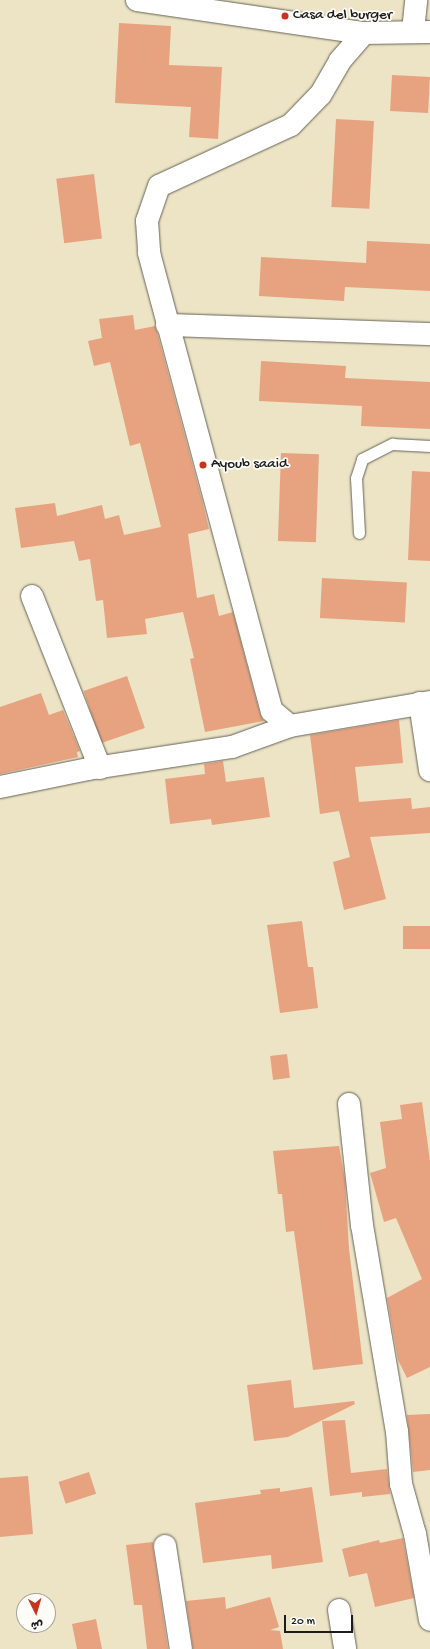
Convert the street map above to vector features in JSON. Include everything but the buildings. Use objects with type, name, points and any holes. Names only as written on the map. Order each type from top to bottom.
[{"type":"street","points":[[137,0],[364,33],[422,31],[416,0]]},
{"type":"street","points":[[290,726],[272,711],[149,253],[147,221],[159,186],[291,125],[320,95],[340,61],[364,33]]},
{"type":"street","points":[[168,325],[430,334]]},
{"type":"street","points":[[32,596],[100,768]]},
{"type":"street","points":[[0,787],[100,768],[232,747],[290,726],[425,702],[430,770]]},
{"type":"street","points":[[349,1104],[362,1225],[397,1431],[401,1484],[415,1534],[430,1620]]},
{"type":"street","points":[[165,1546],[180,1649]]},
{"type":"street","points":[[338,1610],[345,1649]]},
{"type":"lane","points":[[359,533],[356,478],[362,459],[392,444],[430,446]]},
{"type":"place","name":"Casa del burger","points":[[285,16]]},
{"type":"place","name":"Ayoub saaid","points":[[203,465]]}]
